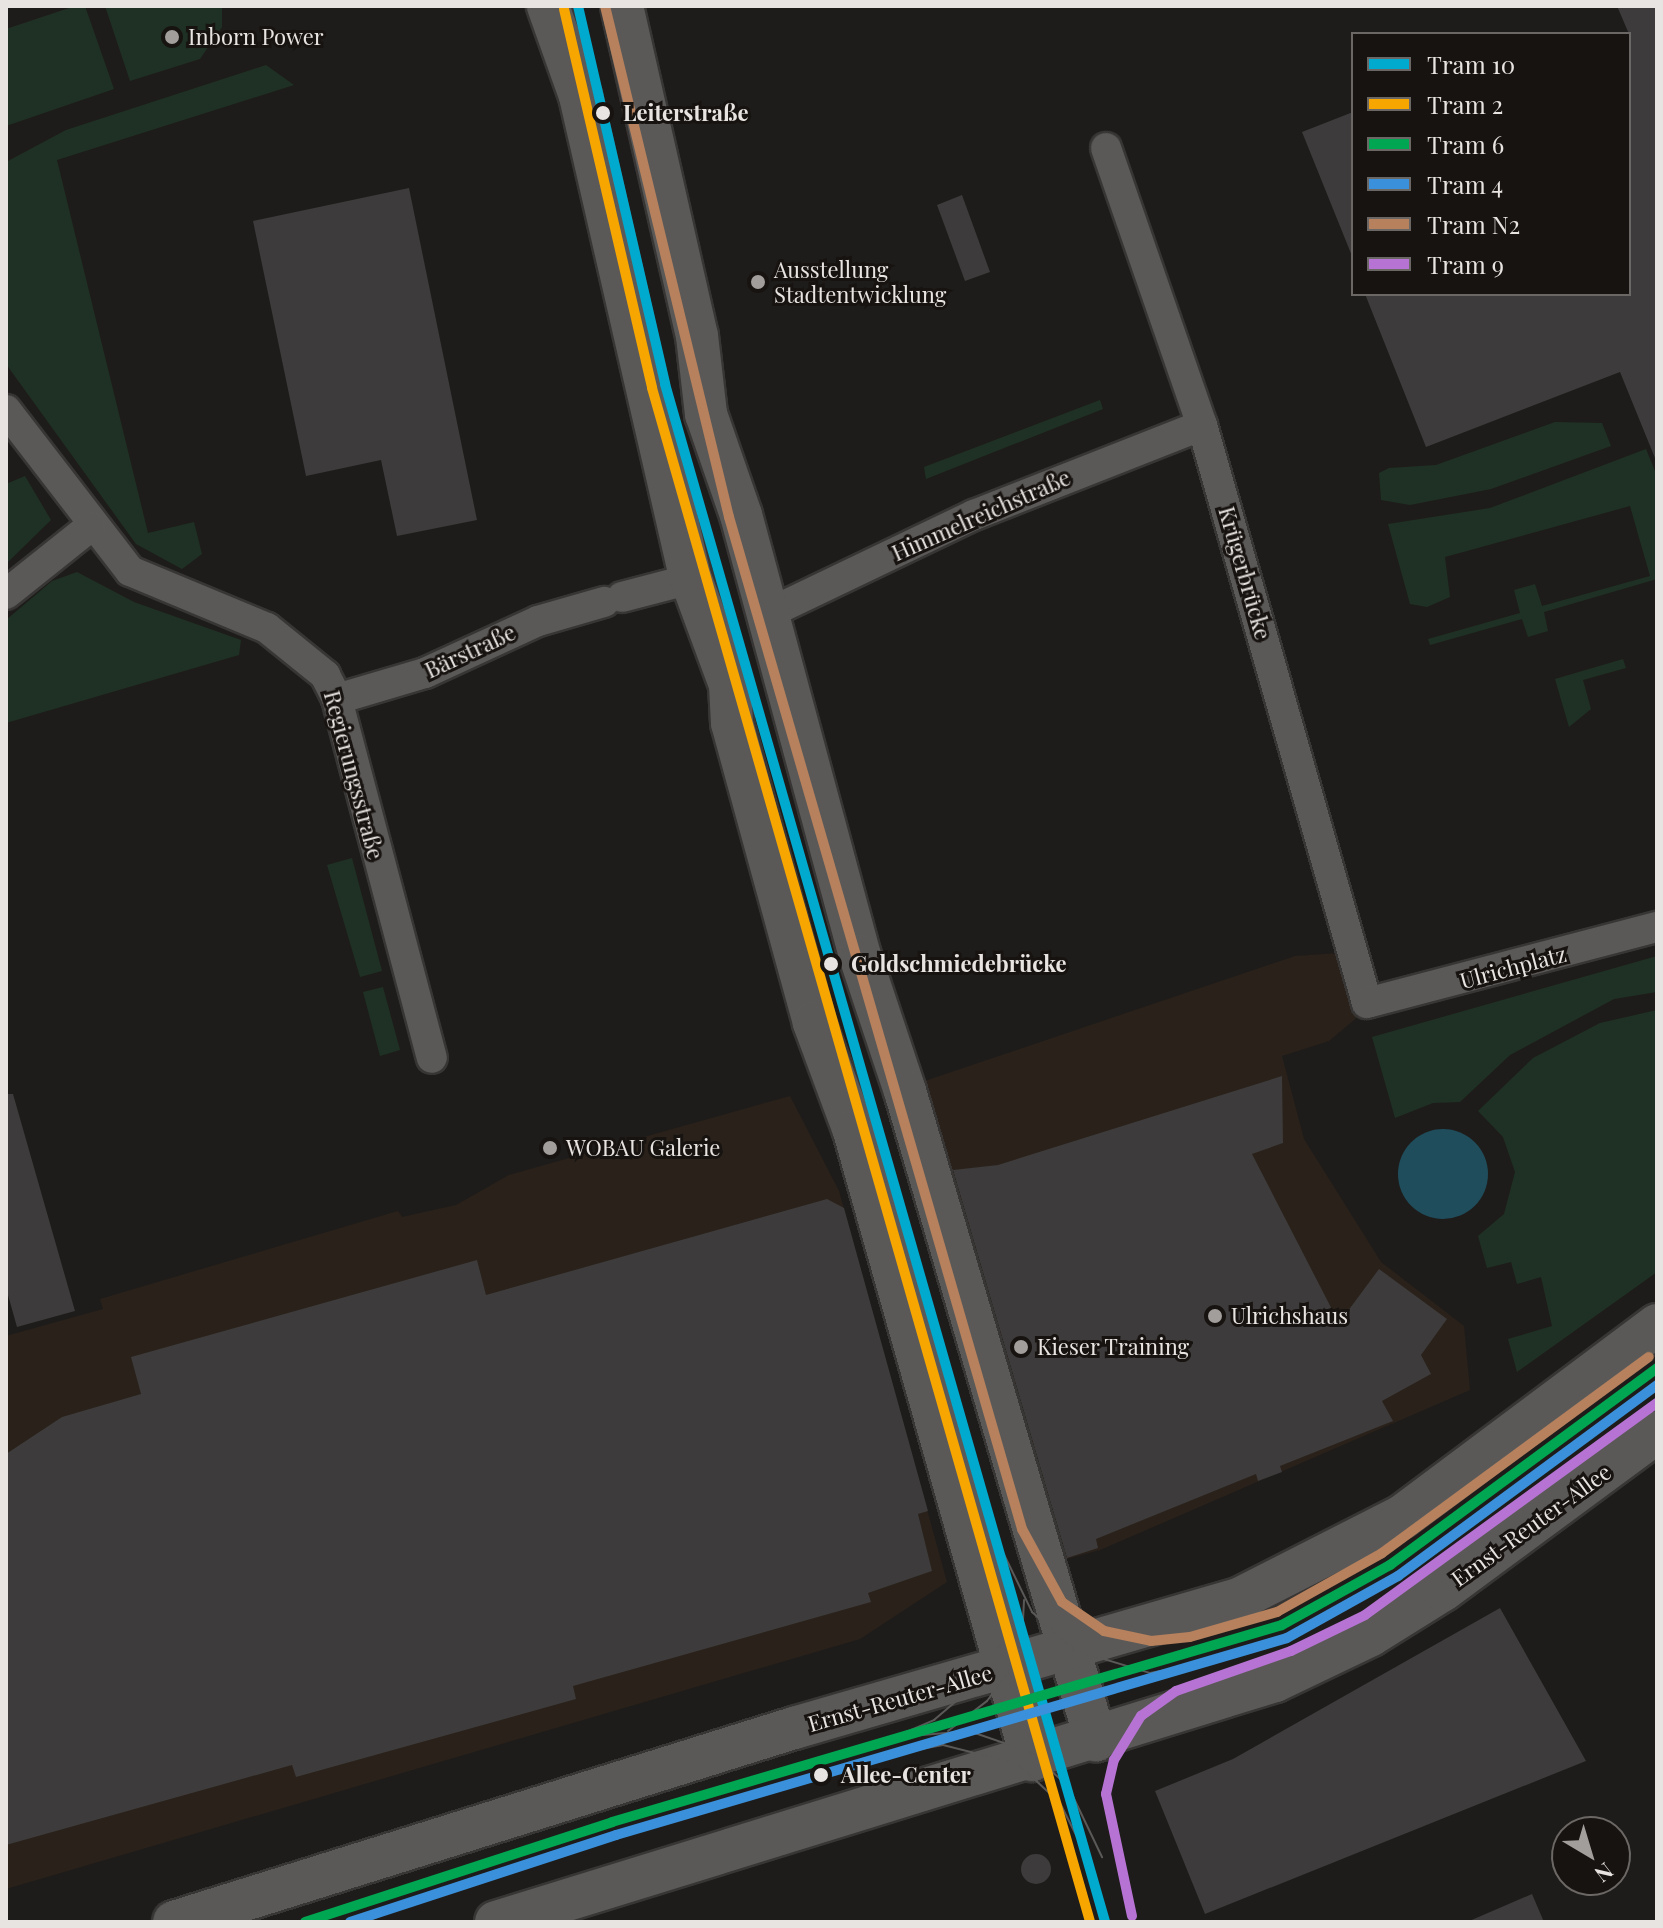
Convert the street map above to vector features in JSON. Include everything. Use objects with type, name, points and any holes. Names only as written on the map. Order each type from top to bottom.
[{"type":"street","points":[[548,6],[580,96],[691,579],[730,685],[732,723],[814,1023],[854,1131],[1032,1760]]},
{"type":"street","points":[[622,6],[697,336],[706,414],[860,956],[901,1077],[1096,1741]]},
{"type":"street","name":"Krügerbrücke","points":[[1106,148],[1202,425],[1367,1003]]},
{"type":"street","name":"Regierungsstraße","points":[[6,410],[90,527],[137,576],[286,640],[318,666],[337,699],[432,1058]]},
{"type":"street","name":"Himmelreichstraße","points":[[765,615],[974,515],[1202,425]]},
{"type":"street","points":[[6,594],[90,527]]},
{"type":"street","name":"Bärstraße","points":[[337,699],[425,673],[538,621],[691,579]]},
{"type":"street","name":"Ulrichplatz","points":[[1367,1003],[1657,927]]},
{"type":"street","name":"Ernst-Reuter-Allee","points":[[174,1922],[1239,1599],[1360,1541],[1477,1463],[1657,1325]]},
{"type":"street","name":"Ernst-Reuter-Allee","points":[[496,1922],[1248,1693],[1371,1635],[1452,1583],[1657,1432]]},
{"type":"shaded area","name":"Ulrichshaus","points":[[1339,953],[1360,1015],[1329,1041],[1282,1056],[1304,1139],[1381,1262],[1464,1326],[1470,1390],[1100,1550],[1055,1562],[913,1085],[1295,956]]},
{"type":"shaded area","points":[[790,1096],[839,1191],[947,1582],[860,1639],[6,1889],[6,1336],[103,1309],[100,1299],[398,1211],[402,1217],[456,1205],[509,1175]]},
{"type":"green space","points":[[75,6],[85,6],[114,89],[6,126],[6,29]]},
{"type":"green space","points":[[105,6],[222,6],[222,27],[200,59],[130,81]]},
{"type":"green space","points":[[266,65],[294,85],[57,160],[148,533],[194,522],[202,554],[182,569],[136,544],[6,364],[6,162],[66,130]]},
{"type":"green space","points":[[1100,400],[1103,409],[926,479],[924,467]]},
{"type":"green space","points":[[1555,422],[1602,423],[1611,446],[1491,489],[1410,505],[1381,500],[1379,473],[1389,468],[1436,465]]},
{"type":"green space","points":[[1646,449],[1657,476],[1657,579],[1544,612],[1548,631],[1528,637],[1522,619],[1430,645],[1428,639],[1520,613],[1514,590],[1535,584],[1542,606],[1650,576],[1630,506],[1445,557],[1450,597],[1427,607],[1410,604],[1388,524],[1490,508]]},
{"type":"green space","points":[[25,476],[51,520],[6,564],[6,484]]},
{"type":"green space","points":[[77,572],[134,602],[241,640],[239,655],[6,723],[6,620],[52,581]]},
{"type":"green space","points":[[1623,659],[1626,668],[1583,680],[1591,709],[1569,727],[1555,679]]},
{"type":"green space","points":[[352,858],[382,971],[360,977],[327,865]]},
{"type":"green space","points":[[1657,956],[1657,992],[1614,999],[1510,1055],[1460,1102],[1433,1103],[1395,1118],[1372,1037]]},
{"type":"green space","points":[[383,987],[400,1050],[380,1056],[363,992]]},
{"type":"green space","points":[[1657,1010],[1657,1272],[1517,1372],[1508,1339],[1552,1326],[1541,1277],[1517,1284],[1511,1262],[1487,1268],[1478,1236],[1504,1214],[1515,1172],[1503,1137],[1478,1111],[1533,1058],[1600,1023]]},
{"type":"water","points":[[1443,1129],[1460,1132],[1475,1142],[1485,1157],[1488,1174],[1485,1191],[1475,1206],[1460,1216],[1443,1219],[1426,1216],[1411,1206],[1401,1191],[1398,1174],[1401,1157],[1411,1142],[1426,1132]]},
{"type":"building","points":[[1617,6],[1657,6],[1657,463],[1620,372],[1426,447],[1366,296],[1631,296],[1631,32],[1628,32]]},
{"type":"building","points":[[1351,113],[1351,254],[1302,132]]},
{"type":"building","points":[[409,188],[477,520],[397,536],[381,460],[306,476],[253,221]]},
{"type":"building","points":[[962,195],[990,272],[965,281],[937,205]]},
{"type":"building","name":"Ulrichshaus","points":[[1282,1076],[1283,1143],[1252,1154],[1339,1323],[1379,1269],[1447,1319],[1421,1355],[1431,1374],[1382,1401],[1393,1421],[1280,1466],[1282,1472],[1258,1481],[1256,1474],[1096,1539],[1098,1548],[1067,1558],[953,1170],[998,1165]]},
{"type":"building","points":[[6,1094],[13,1094],[75,1311],[17,1327],[6,1288]]},
{"type":"building","points":[[827,1199],[844,1208],[928,1511],[918,1514],[932,1571],[868,1593],[871,1602],[573,1686],[576,1699],[296,1777],[292,1765],[6,1845],[6,1454],[62,1417],[141,1394],[131,1357],[477,1260],[486,1295]]},
{"type":"building","points":[[1500,1608],[1586,1761],[1205,1914],[1155,1791],[1233,1759]]},
{"type":"building","points":[[1036,1854],[1047,1858],[1051,1869],[1047,1880],[1036,1884],[1025,1880],[1021,1869],[1025,1858]]},
{"type":"building","points":[[1532,1894],[1544,1922],[1467,1922]]},
{"type":"tram line","name":"10","points":[[578,6],[665,384],[1105,1922]]},
{"type":"tram line","name":"N2","points":[[605,6],[729,517],[1022,1529],[1062,1602],[1104,1631],[1151,1641],[1190,1637],[1277,1612],[1382,1553],[1649,1357]]},
{"type":"tram line","name":"2","points":[[564,9],[652,388],[1090,1922]]},
{"type":"tram line","name":"6","points":[[305,1922],[612,1822],[1282,1625],[1390,1565],[1657,1368]]},
{"type":"tram line","name":"4","points":[[350,1922],[616,1835],[1287,1638],[1398,1576],[1657,1385]]},
{"type":"tram line","name":"9","points":[[1132,1916],[1106,1794],[1114,1760],[1141,1716],[1176,1691],[1291,1651],[1365,1615],[1657,1403]]},
{"type":"tram line","points":[[995,1536],[1032,1612],[1074,1650],[1150,1673],[1213,1661]]},
{"type":"tram line","points":[[883,1742],[934,1720],[989,1673],[1008,1624],[1005,1577]]},
{"type":"tram line","points":[[948,1731],[987,1701],[1009,1672],[1022,1639],[1024,1600]]},
{"type":"tram line","points":[[899,1737],[969,1731],[1030,1752],[1068,1786],[1102,1857]]},
{"type":"tram line","points":[[874,1758],[943,1745],[1018,1764],[1060,1803],[1087,1857]]},
{"type":"tram line","points":[[365,1922],[431,1895]]},
{"type":"place","name":"Inborn Power","points":[[172,37]]},
{"type":"place","name":"Leiterstraße","points":[[603,113]]},
{"type":"place","name":"Ausstellung Stadtentwicklung","points":[[758,282]]},
{"type":"place","name":"Goldschmiedebrücke","points":[[831,964]]},
{"type":"place","name":"WOBAU Galerie","points":[[550,1148]]},
{"type":"place","name":"Ulrichshaus","points":[[1215,1316]]},
{"type":"place","name":"Kieser Training","points":[[1021,1347]]},
{"type":"place","name":"Allee-Center","points":[[821,1775]]}]
